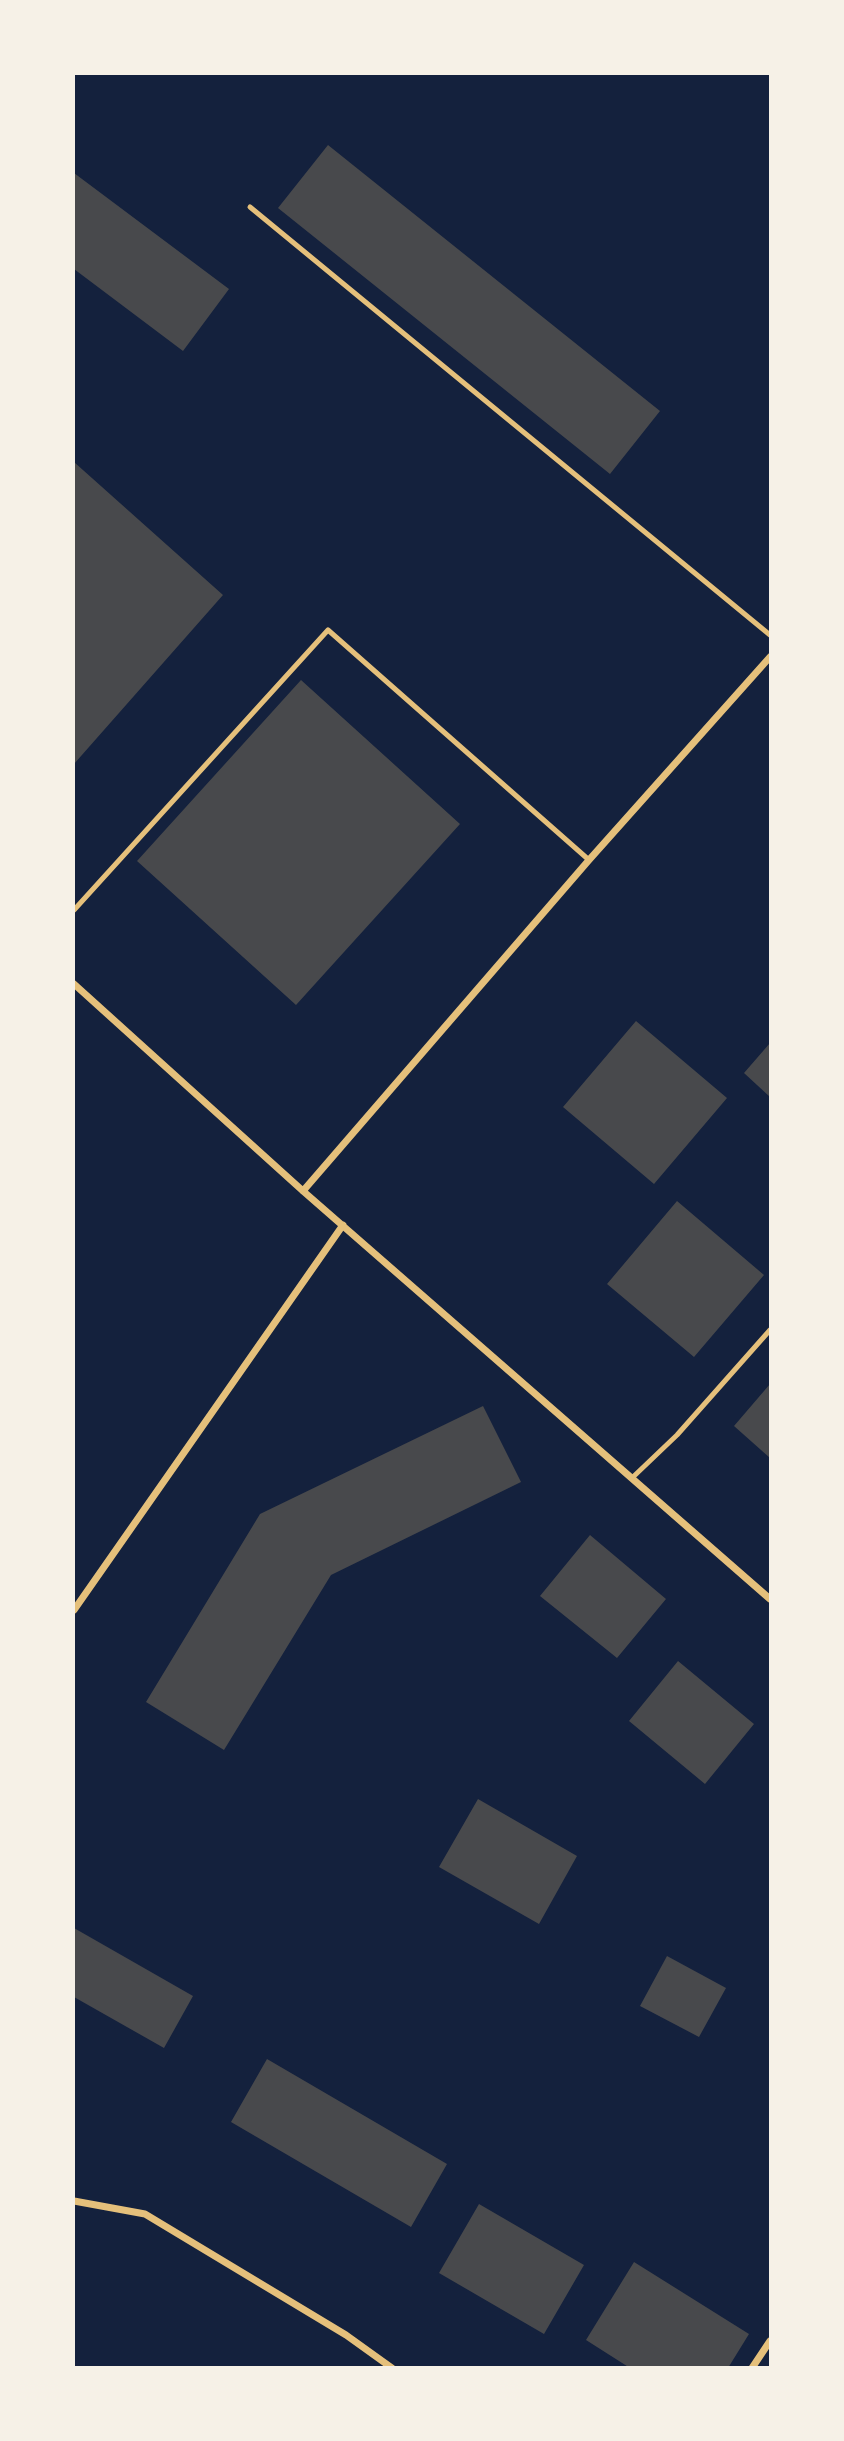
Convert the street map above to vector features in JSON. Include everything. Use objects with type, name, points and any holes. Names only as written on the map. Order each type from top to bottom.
[{"type":"street","points":[[303,1191],[589,860],[771,657]]},
{"type":"street","points":[[74,984],[303,1191],[771,1599]]},
{"type":"street","points":[[74,1610],[343,1226]]},
{"type":"street","points":[[74,2201],[145,2214],[346,2335],[393,2368]]},
{"type":"street","points":[[752,2368],[771,2341]]},
{"type":"lane","points":[[250,207],[771,635]]},
{"type":"lane","points":[[74,910],[328,630],[589,860]]},
{"type":"lane","points":[[633,1477],[677,1435],[771,1331]]},
{"type":"building","points":[[328,145],[660,411],[610,474],[278,208]]},
{"type":"building","points":[[74,173],[229,289],[183,351],[74,269]]},
{"type":"building","points":[[74,462],[223,595],[74,764]]},
{"type":"building","points":[[301,680],[460,824],[296,1005],[137,861]]},
{"type":"building","points":[[636,1021],[727,1098],[654,1184],[563,1107]]},
{"type":"building","points":[[770,1043],[770,1097],[744,1073]]},
{"type":"building","points":[[677,1201],[764,1275],[694,1357],[607,1284]]},
{"type":"building","points":[[770,1384],[770,1458],[734,1426]]},
{"type":"building","points":[[483,1406],[521,1482],[331,1575],[224,1750],[146,1702],[260,1514]]},
{"type":"building","points":[[590,1535],[666,1599],[617,1658],[540,1596]]},
{"type":"building","points":[[678,1661],[754,1724],[705,1784],[629,1721]]},
{"type":"building","points":[[478,1799],[577,1856],[539,1924],[439,1867]]},
{"type":"building","points":[[74,1928],[193,1996],[164,2048],[74,1997]]},
{"type":"building","points":[[667,1956],[726,1988],[699,2037],[640,2006]]},
{"type":"building","points":[[267,2059],[447,2164],[411,2227],[231,2122]]},
{"type":"building","points":[[479,2204],[584,2265],[544,2334],[439,2273]]},
{"type":"building","points":[[634,2262],[749,2334],[728,2368],[630,2368],[586,2340]]}]
